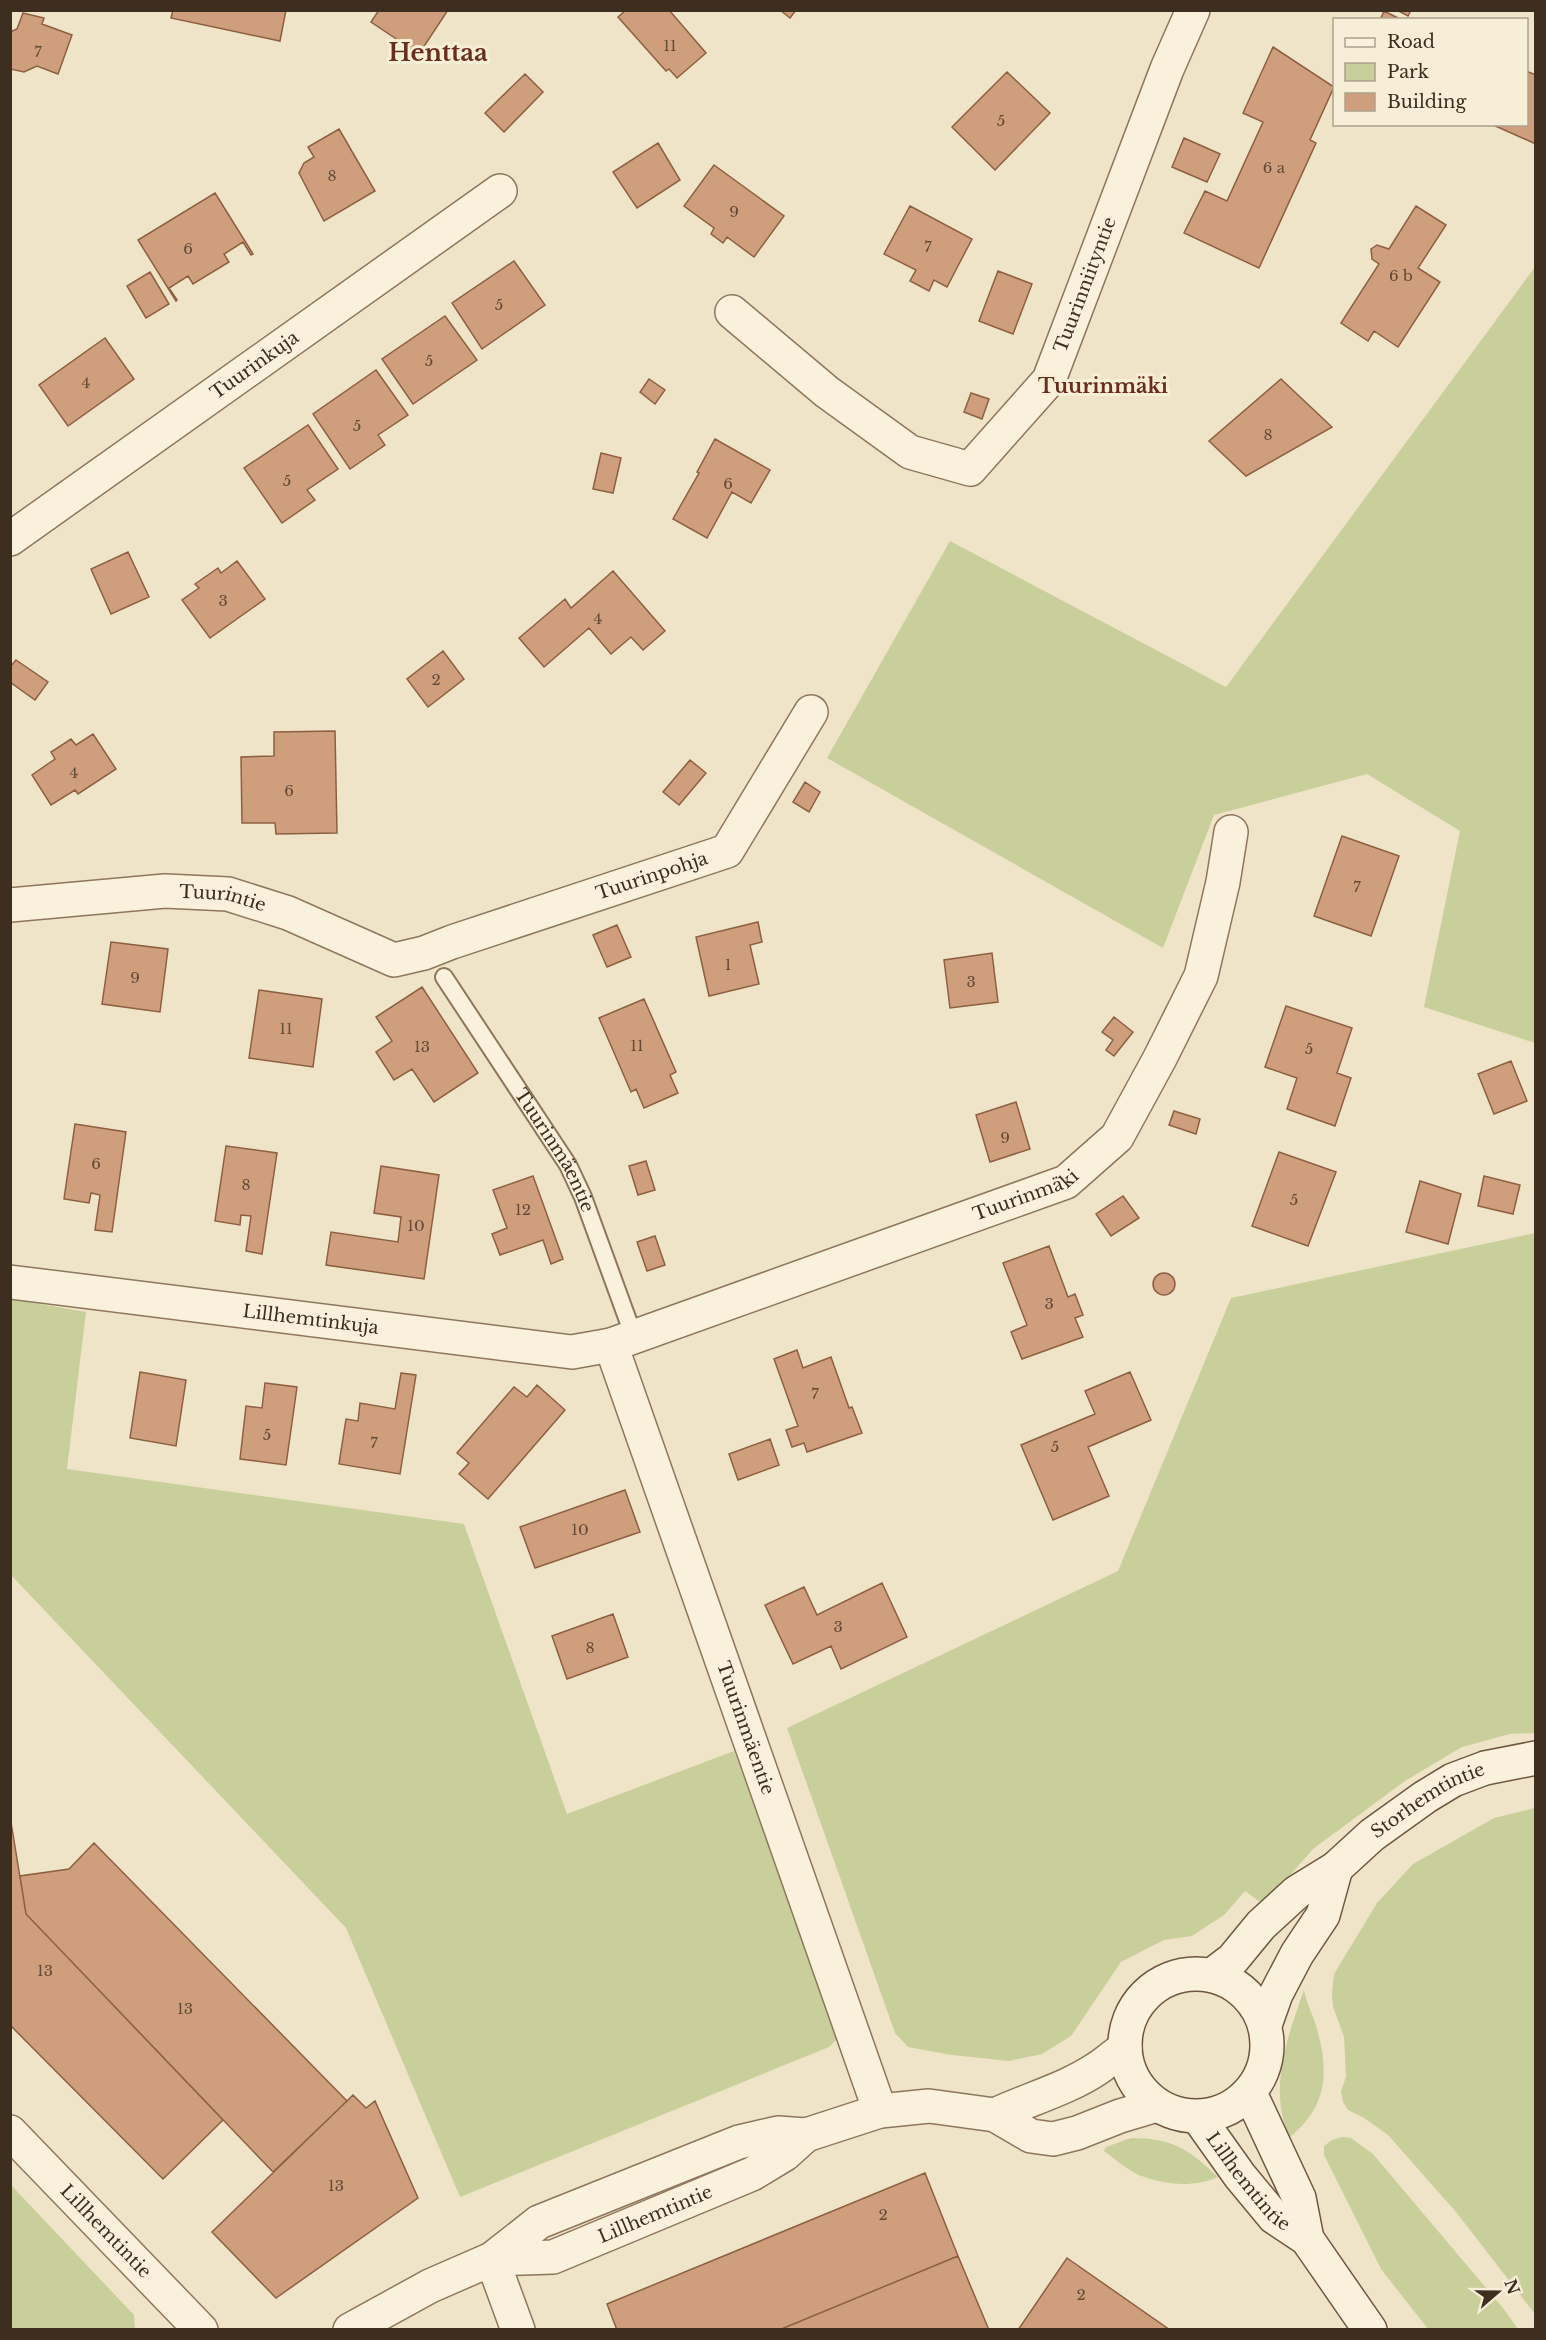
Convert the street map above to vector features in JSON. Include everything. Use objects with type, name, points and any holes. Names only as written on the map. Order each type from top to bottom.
[{"type":"street","name":"Tuurinniityntie","points":[[732,312],[827,392],[910,452],[970,469],[1049,380],[1167,69],[1193,10]]},
{"type":"street","name":"Tuurinkuja","points":[[10,539],[500,192]]},
{"type":"street","name":"Tuurinpohja","points":[[434,965],[463,938],[727,851],[811,712]]},
{"type":"street","name":"Tuurinmäki","points":[[623,1341],[1066,1182],[1118,1137],[1201,976],[1223,882],[1231,832]]},
{"type":"street","name":"Tuurintie","points":[[10,905],[165,891],[228,894],[288,913],[394,960],[434,965]]},
{"type":"street","name":"Lillhemtinkuja","points":[[10,1282],[572,1352],[623,1341]]},
{"type":"street","name":"Tuurinmäentie","points":[[623,1341],[880,2111]]},
{"type":"street","name":"Storhemtintie","points":[[1212,1975],[1233,1959],[1261,1925],[1296,1892],[1336,1868],[1372,1835],[1425,1797],[1453,1780],[1485,1768],[1536,1758]]},
{"type":"street","points":[[1265,2025],[1276,1994],[1297,1954],[1323,1915],[1336,1868]]},
{"type":"street","points":[[1190,1974],[1212,1975],[1230,1982],[1245,1993],[1257,2007],[1265,2025],[1268,2048],[1263,2072],[1250,2092],[1236,2105],[1218,2114],[1198,2117],[1177,2114],[1157,2105],[1140,2090],[1129,2070],[1125,2048],[1127,2026],[1136,2006],[1150,1990],[1169,1979],[1190,1974]]},
{"type":"street","points":[[995,2115],[1028,2099],[1063,2087],[1098,2068],[1125,2048]]},
{"type":"street","name":"Lillhemtintie","points":[[1250,2092],[1299,2198],[1307,2239]]},
{"type":"street","name":"Lillhemtintie","points":[[350,2330],[430,2286],[492,2259],[553,2257],[752,2174],[785,2154],[806,2134],[880,2111],[929,2106],[995,2115],[1030,2136],[1053,2139],[1157,2105]]},
{"type":"street","name":"Lillhemtintie","points":[[1198,2117],[1235,2169],[1274,2217],[1307,2239],[1370,2330]]},
{"type":"street","name":"Lillhemtintie","points":[[10,2132],[201,2330]]},
{"type":"street","points":[[492,2259],[518,2330]]},
{"type":"lane","name":"Tuurinmäentie","points":[[434,965],[568,1165],[584,1197],[623,1341]]},
{"type":"green space","points":[[1535,267],[1535,1043],[1424,1007],[1460,831],[1367,774],[1214,815],[1163,948],[827,758],[950,541],[1226,687]]},
{"type":"green space","points":[[1535,1233],[1535,1733],[1510,1734],[1462,1747],[1405,1781],[1313,1849],[1264,1905],[1245,1891],[1224,1915],[1192,1936],[1164,1940],[1121,1962],[1071,2036],[1042,2054],[1009,2061],[952,2055],[908,2047],[895,2033],[787,1728],[1118,1571],[1231,1298]]},
{"type":"green space","points":[[10,1299],[86,1312],[67,1469],[464,1524],[567,1814],[734,1751],[839,2037],[829,2047],[460,2197],[346,1928],[11,1575]]},
{"type":"green space","points":[[1536,1808],[1535,2314],[1456,2212],[1388,2135],[1348,2110],[1343,2102],[1341,2091],[1346,2077],[1344,2037],[1333,2007],[1332,1993],[1334,1974],[1377,1903],[1413,1864],[1494,1818]]},
{"type":"green space","points":[[1304,1990],[1320,2039],[1324,2070],[1323,2084],[1313,2112],[1290,2137],[1283,2120],[1280,2083],[1286,2044]]},
{"type":"green space","points":[[1342,2137],[1351,2138],[1373,2154],[1503,2308],[1518,2329],[1428,2329],[1381,2269],[1324,2155],[1324,2146]]},
{"type":"green space","points":[[1131,2138],[1158,2140],[1179,2147],[1198,2159],[1218,2177],[1199,2183],[1178,2184],[1139,2175],[1104,2151],[1106,2147]]},
{"type":"green space","points":[[10,2184],[134,2315],[135,2329],[11,2329]]},
{"type":"building","points":[[173,10],[286,10],[280,41],[171,18]]},
{"type":"building","points":[[379,10],[448,10],[419,54],[371,22]]},
{"type":"building","points":[[626,10],[669,10],[706,53],[677,78],[669,69],[666,71],[618,17]]},
{"type":"building","points":[[780,10],[796,10],[790,18]]},
{"type":"building","points":[[1397,10],[1411,10],[1408,16]]},
{"type":"building","points":[[1384,11],[1398,18],[1381,18]]},
{"type":"building","points":[[23,13],[44,18],[42,24],[72,35],[58,74],[37,66],[24,72],[10,69],[10,32],[17,29]]},
{"type":"building","points":[[1273,47],[1333,86],[1310,140],[1316,143],[1259,268],[1184,233],[1205,191],[1227,201],[1263,122],[1243,113]]},
{"type":"building","points":[[1007,72],[1050,113],[995,170],[952,127]]},
{"type":"building","points":[[1528,72],[1536,75],[1536,144],[1496,126],[1528,126]]},
{"type":"building","points":[[525,74],[543,92],[504,132],[485,113]]},
{"type":"building","points":[[339,129],[375,191],[324,221],[299,173],[304,163],[314,157],[308,147]]},
{"type":"building","points":[[1184,138],[1220,154],[1207,182],[1172,167]]},
{"type":"building","points":[[658,143],[680,180],[637,208],[613,172]]},
{"type":"building","points":[[714,165],[784,216],[754,257],[727,237],[723,243],[711,234],[714,228],[684,206]]},
{"type":"building","points":[[215,193],[253,254],[251,255],[243,242],[224,254],[229,262],[193,284],[188,276],[169,288],[176,301],[138,240]]},
{"type":"building","points":[[910,206],[972,239],[947,287],[934,280],[929,291],[910,281],[916,270],[884,254]]},
{"type":"building","points":[[1416,206],[1446,225],[1418,268],[1440,282],[1398,347],[1374,331],[1368,341],[1341,323],[1379,264],[1372,259],[1371,249],[1377,245],[1389,249]]},
{"type":"building","points":[[514,261],[545,305],[482,349],[452,303]]},
{"type":"building","points":[[998,271],[1032,284],[1013,334],[979,321]]},
{"type":"building","points":[[150,272],[169,304],[146,318],[127,286]]},
{"type":"building","points":[[445,316],[477,360],[413,404],[382,359]]},
{"type":"building","points":[[105,338],[134,379],[68,426],[39,385]]},
{"type":"building","points":[[376,370],[408,415],[378,435],[385,445],[350,469],[313,414]]},
{"type":"building","points":[[649,379],[665,390],[655,404],[640,392]]},
{"type":"building","points":[[1281,379],[1332,427],[1246,476],[1209,441]]},
{"type":"building","points":[[971,393],[989,399],[982,419],[964,412]]},
{"type":"building","points":[[308,425],[338,469],[307,490],[315,500],[282,523],[244,468]]},
{"type":"building","points":[[715,439],[770,470],[751,503],[732,492],[707,538],[673,519]]},
{"type":"building","points":[[601,453],[621,458],[613,493],[593,489]]},
{"type":"building","points":[[128,552],[149,597],[111,614],[91,569]]},
{"type":"building","points":[[237,561],[265,599],[210,638],[182,600],[199,588],[195,584],[218,568],[221,573]]},
{"type":"building","points":[[613,571],[665,631],[643,650],[631,637],[611,654],[589,628],[544,667],[519,638],[565,599],[571,608]]},
{"type":"building","points":[[443,651],[464,679],[428,707],[407,679]]},
{"type":"building","points":[[16,660],[48,682],[35,700],[10,682],[10,667]]},
{"type":"building","points":[[335,731],[337,833],[276,834],[275,823],[242,823],[241,757],[274,756],[274,732]]},
{"type":"building","points":[[93,734],[116,769],[78,794],[75,790],[51,805],[32,775],[55,759],[51,752],[71,739],[76,745]]},
{"type":"building","points":[[690,760],[706,773],[679,805],[663,792]]},
{"type":"building","points":[[805,782],[820,792],[809,812],[793,802]]},
{"type":"building","points":[[1342,836],[1399,856],[1371,936],[1314,916]]},
{"type":"building","points":[[758,922],[762,942],[750,945],[759,984],[709,996],[696,937]]},
{"type":"building","points":[[617,925],[631,957],[607,967],[593,935]]},
{"type":"building","points":[[111,942],[168,949],[160,1012],[102,1004]]},
{"type":"building","points":[[992,953],[998,1002],[950,1008],[944,960]]},
{"type":"building","points":[[422,987],[478,1073],[434,1102],[412,1069],[394,1080],[376,1052],[392,1041],[376,1017]]},
{"type":"building","points":[[259,990],[322,999],[313,1067],[249,1058]]},
{"type":"building","points":[[644,999],[676,1072],[670,1075],[678,1093],[644,1108],[636,1089],[631,1092],[599,1018]]},
{"type":"building","points":[[1286,1006],[1352,1028],[1337,1073],[1351,1078],[1335,1126],[1287,1109],[1297,1078],[1265,1067]]},
{"type":"building","points":[[1114,1017],[1133,1032],[1114,1056],[1106,1050],[1113,1040],[1102,1032]]},
{"type":"building","points":[[1511,1061],[1527,1101],[1494,1114],[1478,1074]]},
{"type":"building","points":[[1016,1102],[1030,1149],[990,1162],[976,1115]]},
{"type":"building","points":[[1174,1111],[1200,1119],[1196,1134],[1169,1125]]},
{"type":"building","points":[[75,1124],[126,1132],[112,1232],[95,1230],[100,1195],[91,1193],[89,1203],[64,1199]]},
{"type":"building","points":[[226,1146],[277,1153],[262,1254],[246,1251],[251,1216],[241,1215],[240,1225],[215,1221]]},
{"type":"building","points":[[1279,1152],[1336,1172],[1308,1246],[1252,1226]]},
{"type":"building","points":[[646,1161],[655,1190],[638,1195],[629,1166]]},
{"type":"building","points":[[381,1166],[439,1175],[424,1279],[326,1265],[331,1232],[398,1242],[401,1217],[374,1213]]},
{"type":"building","points":[[533,1176],[563,1259],[551,1264],[543,1240],[500,1255],[492,1234],[507,1228],[493,1190]]},
{"type":"building","points":[[1484,1176],[1520,1185],[1513,1214],[1478,1206]]},
{"type":"building","points":[[1420,1181],[1461,1194],[1448,1244],[1406,1232]]},
{"type":"building","points":[[1123,1196],[1139,1218],[1111,1236],[1096,1214]]},
{"type":"building","points":[[655,1236],[665,1265],[647,1271],[637,1242]]},
{"type":"building","points":[[1049,1246],[1068,1297],[1075,1294],[1083,1315],[1075,1318],[1083,1337],[1022,1359],[1011,1332],[1027,1325],[1003,1263]]},
{"type":"building","points":[[1164,1273],[1172,1276],[1175,1284],[1172,1292],[1164,1295],[1156,1292],[1153,1284],[1156,1276]]},
{"type":"building","points":[[797,1350],[803,1368],[831,1357],[849,1408],[852,1407],[862,1433],[807,1452],[804,1443],[792,1447],[786,1430],[798,1426],[774,1359]]},
{"type":"building","points":[[140,1372],[186,1380],[176,1446],[130,1438]]},
{"type":"building","points":[[1130,1372],[1151,1420],[1088,1447],[1109,1496],[1053,1520],[1021,1445],[1095,1414],[1085,1391]]},
{"type":"building","points":[[401,1373],[416,1375],[400,1474],[339,1464],[346,1419],[358,1421],[360,1403],[395,1409]]},
{"type":"building","points":[[265,1383],[297,1387],[286,1465],[240,1459],[246,1406],[262,1408]]},
{"type":"building","points":[[537,1385],[565,1410],[488,1499],[459,1474],[469,1463],[457,1453],[514,1387],[527,1397]]},
{"type":"building","points":[[770,1439],[779,1465],[738,1480],[729,1454]]},
{"type":"building","points":[[625,1490],[640,1532],[535,1568],[520,1527]]},
{"type":"building","points":[[882,1583],[907,1637],[841,1669],[831,1646],[793,1664],[765,1605],[804,1587],[817,1615]]},
{"type":"building","points":[[613,1614],[628,1657],[567,1679],[552,1636]]},
{"type":"building","points":[[10,1816],[26,1914],[223,2120],[163,2179],[10,2025]]},
{"type":"building","points":[[94,1843],[347,2101],[273,2172],[26,1914],[20,1876],[69,1869]]},
{"type":"building","points":[[353,2095],[366,2108],[375,2101],[418,2198],[276,2298],[212,2232]]},
{"type":"building","points":[[925,2173],[958,2256],[779,2330],[617,2330],[607,2304]]},
{"type":"building","points":[[958,2256],[989,2330],[779,2330]]},
{"type":"building","points":[[1067,2258],[1170,2330],[1018,2330]]},
{"type":"district","name":"Henttaa","points":[[438,52]]},
{"type":"district","name":"Tuurinmäki","points":[[1103,386]]}]
